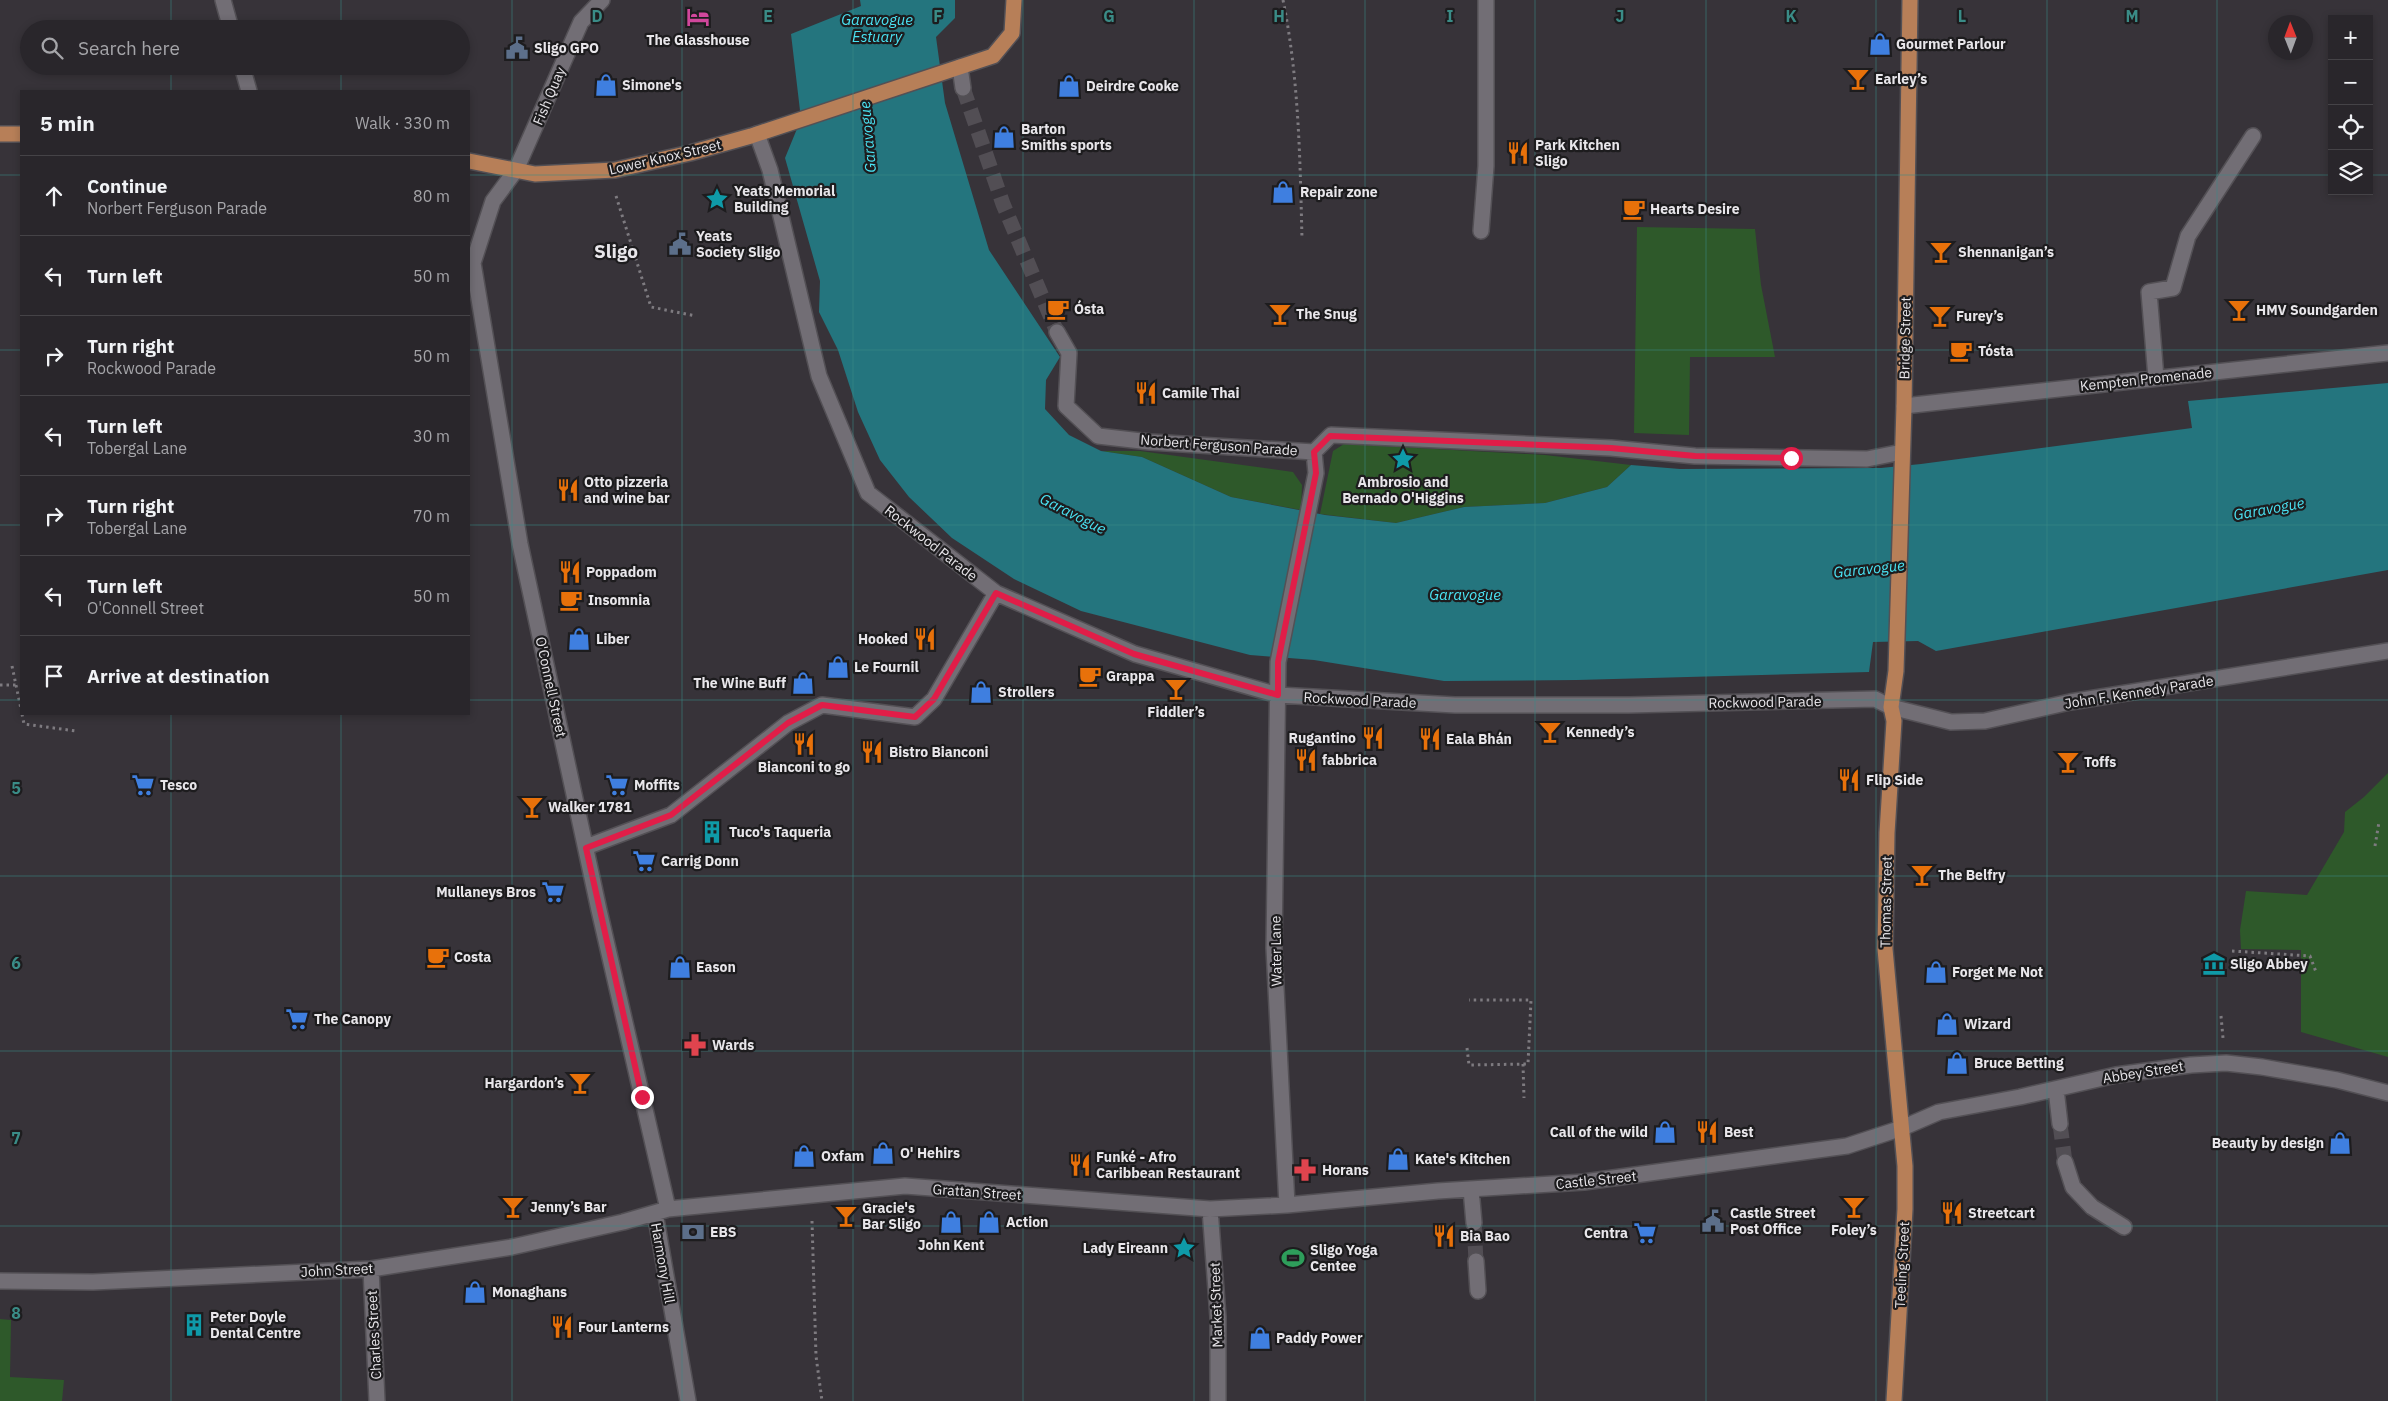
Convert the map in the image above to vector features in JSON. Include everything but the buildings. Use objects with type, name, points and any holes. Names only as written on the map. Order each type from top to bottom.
[{"type":"main road","points":[[960,67],[993,56],[1012,33],[1014,0]]},
{"type":"main road","name":"Bridge Street","points":[[1896,676],[1904,406],[1910,0]]},
{"type":"main road","name":"Lower Knox Street","points":[[470,161],[535,174],[609,171],[690,153],[960,67]]},
{"type":"main road","points":[[0,134],[20,134]]},
{"type":"main road","name":"Thomas Street","points":[[1896,676],[1891,707],[1894,721],[1887,833],[1885,949],[1902,1128]]},
{"type":"main road","name":"Teeling Street","points":[[1894,1401],[1905,1234],[1905,1166],[1902,1128]]},
{"type":"street","points":[[223,0],[229,20]]},
{"type":"street","name":"Fish Quay","points":[[516,170],[581,22],[602,0]]},
{"type":"street","points":[[1482,232],[1486,166],[1486,0]]},
{"type":"street","points":[[960,67],[963,88]]},
{"type":"street","points":[[245,75],[249,90]]},
{"type":"street","name":"Rockwood Parade","points":[[764,131],[770,170],[819,376],[868,493],[996,593],[1134,654],[1278,695],[1455,705],[1630,705],[1875,699],[1891,707]]},
{"type":"street","points":[[2156,378],[2149,292],[2173,288],[2188,236],[2253,136]]},
{"type":"street","name":"O'Connell Street","points":[[516,170],[493,201],[473,263],[520,544],[586,848],[661,1211]]},
{"type":"street","name":"Norbert Ferguson Parade","points":[[1057,332],[1069,353],[1066,406],[1098,436],[1150,442],[1314,452],[1330,436],[1611,448],[1695,456],[1867,459],[1902,456]]},
{"type":"street","name":"Kempten Promenade","points":[[1904,406],[2388,353]]},
{"type":"street","name":"Water Lane","points":[[1287,1206],[1274,948],[1278,662],[1316,473],[1314,452]]},
{"type":"street","points":[[586,848],[671,815],[788,723],[822,705],[915,717],[934,699],[996,593]]},
{"type":"street","name":"John F. Kennedy Parade","points":[[1891,707],[1951,722],[1985,721],[2070,702],[2388,651]]},
{"type":"street","name":"Abbey Street","points":[[1902,1128],[1939,1112],[2116,1075],[2190,1065],[2226,1063],[2262,1067],[2337,1080],[2388,1093]]},
{"type":"street","points":[[2056,1089],[2060,1124]]},
{"type":"street","name":"Castle Street","points":[[1287,1206],[1471,1189],[1584,1182],[1847,1146],[1902,1128]]},
{"type":"street","points":[[2065,1162],[2073,1187],[2092,1207],[2124,1227]]},
{"type":"street","name":"Grattan Street","points":[[661,1211],[904,1186],[1210,1209],[1287,1206]]},
{"type":"street","points":[[1471,1189],[1474,1223]]},
{"type":"street","name":"Market Street","points":[[1210,1209],[1218,1316],[1218,1401]]},
{"type":"street","name":"John Street","points":[[0,1281],[93,1282],[371,1269],[512,1247],[661,1211]]},
{"type":"street","name":"Harmony Hill","points":[[661,1211],[688,1401]]},
{"type":"street","points":[[1476,1261],[1478,1290]]},
{"type":"street","name":"Charles Street","points":[[371,1269],[377,1401]]},
{"type":"path","points":[[1283,0],[1292,43],[1298,101],[1302,240]]},
{"type":"path","points":[[609,171],[651,307],[696,316]]},
{"type":"path","points":[[12,666],[20,704]]},
{"type":"path","points":[[0,685],[16,685]]},
{"type":"path","points":[[22,715],[24,724],[76,731]]},
{"type":"path","points":[[2375,846],[2379,822]]},
{"type":"path","points":[[2232,951],[2310,956],[2316,972]]},
{"type":"path","points":[[1467,1048],[1469,1065],[1528,1064],[1531,1000],[1469,1000]]},
{"type":"path","points":[[1523,1064],[1524,1098]]},
{"type":"path","points":[[811,1195],[816,1356],[822,1401]]},
{"type":"green space","points":[[1637,227],[1755,229],[1761,285],[1775,357],[1690,357],[1689,435],[1634,433]]},
{"type":"green space","points":[[1344,444],[1545,455],[1631,465],[1607,487],[1545,503],[1464,507],[1396,523],[1320,514],[1333,451]]},
{"type":"green space","points":[[1101,451],[1140,451],[1293,472],[1302,485],[1301,510],[1231,497],[1142,457]]},
{"type":"green space","points":[[2388,773],[2388,1057],[2301,1032],[2301,950],[2241,949],[2240,930],[2246,891],[2307,895],[2344,832],[2345,812],[2364,797]]},
{"type":"green space","points":[[0,1319],[11,1320],[10,1377],[64,1380],[62,1401],[0,1401]]},
{"type":"water","points":[[860,0],[955,0],[955,18],[936,37],[945,103],[989,250],[1060,357],[1046,380],[1045,409],[1069,435],[1101,451],[1142,457],[1231,497],[1325,515],[1396,523],[1464,507],[1545,503],[1607,487],[1631,465],[1680,469],[1881,468],[1921,464],[2192,428],[2188,401],[2388,383],[2388,570],[1936,651],[1918,641],[1873,642],[1869,672],[1577,680],[1444,681],[1314,660],[1250,655],[1081,611],[1014,579],[952,538],[909,497],[880,460],[858,412],[838,350],[819,312],[820,281],[785,158],[801,119],[791,34],[861,6]]},
{"type":"tunnel","points":[[963,88],[1003,204],[1057,332]]},
{"type":"tunnel","points":[[2060,1124],[2065,1162]]},
{"type":"tunnel","points":[[1474,1223],[1476,1261]]},
{"type":"place","name":"The Glasshouse","points":[[698,17]]},
{"type":"place","name":"Gourmet Parlour","points":[[1880,44]]},
{"type":"place","name":"Sligo GPO","points":[[517,48]]},
{"type":"place","name":"Earley’s","points":[[1858,79]]},
{"type":"place","name":"Simone's","points":[[606,85]]},
{"type":"place","name":"Deirdre Cooke","points":[[1069,86]]},
{"type":"place","name":"Barton Smiths sports","points":[[1004,137]]},
{"type":"place","name":"Park Kitchen Sligo","points":[[1518,153]]},
{"type":"place","name":"Repair zone","points":[[1283,192]]},
{"type":"place","name":"Yeats Memorial Building","points":[[717,199]]},
{"type":"place","name":"Hearts Desire","points":[[1634,209]]},
{"type":"place","name":"Yeats Society Sligo","points":[[680,244]]},
{"type":"place","name":"Shennanigan’s","points":[[1941,252]]},
{"type":"place","name":"Ósta","points":[[1058,309]]},
{"type":"place","name":"HMV Soundgarden","points":[[2239,310]]},
{"type":"place","name":"The Snug","points":[[1280,314]]},
{"type":"place","name":"Furey’s","points":[[1940,316]]},
{"type":"place","name":"Tósta","points":[[1961,351]]},
{"type":"place","name":"Camile Thai","points":[[1146,393]]},
{"type":"place","name":"Ambrosio and Bernado O'Higgins","points":[[1403,459]]},
{"type":"place","name":"Otto pizzeria and wine bar","points":[[568,490]]},
{"type":"place","name":"Poppadom","points":[[570,572]]},
{"type":"place","name":"Insomnia","points":[[571,600]]},
{"type":"place","name":"Liber","points":[[579,639]]},
{"type":"place","name":"Hooked","points":[[925,639]]},
{"type":"place","name":"Le Fournil","points":[[838,667]]},
{"type":"place","name":"Grappa","points":[[1090,676]]},
{"type":"place","name":"The Wine Buff","points":[[803,683]]},
{"type":"place","name":"Fiddler’s","points":[[1176,689]]},
{"type":"place","name":"Strollers","points":[[981,692]]},
{"type":"place","name":"Kennedy’s","points":[[1550,732]]},
{"type":"place","name":"Rugantino","points":[[1373,738]]},
{"type":"place","name":"Eala Bhán","points":[[1430,739]]},
{"type":"place","name":"Bianconi to go","points":[[804,744]]},
{"type":"place","name":"Bistro Bianconi","points":[[872,752]]},
{"type":"place","name":"fabbrica","points":[[1306,760]]},
{"type":"place","name":"Toffs","points":[[2068,762]]},
{"type":"place","name":"Flip Side","points":[[1849,780]]},
{"type":"place","name":"Tesco","points":[[143,785]]},
{"type":"place","name":"Moffits","points":[[617,785]]},
{"type":"place","name":"Walker 1781","points":[[532,807]]},
{"type":"place","name":"Tuco's Taqueria","points":[[712,832]]},
{"type":"place","name":"Carrig Donn","points":[[644,861]]},
{"type":"place","name":"The Belfry","points":[[1922,875]]},
{"type":"place","name":"Mullaneys Bros","points":[[553,892]]},
{"type":"place","name":"Costa","points":[[438,957]]},
{"type":"place","name":"Sligo Abbey","points":[[2214,964]]},
{"type":"place","name":"Eason","points":[[680,967]]},
{"type":"place","name":"Forget Me Not","points":[[1936,972]]},
{"type":"place","name":"The Canopy","points":[[297,1019]]},
{"type":"place","name":"Wizard","points":[[1947,1024]]},
{"type":"place","name":"Wards","points":[[695,1045]]},
{"type":"place","name":"Bruce Betting","points":[[1957,1063]]},
{"type":"place","name":"Hargardon’s","points":[[580,1083]]},
{"type":"place","name":"Call of the wild","points":[[1665,1132]]},
{"type":"place","name":"Best","points":[[1707,1132]]},
{"type":"place","name":"Beauty by design","points":[[2340,1143]]},
{"type":"place","name":"O' Hehirs","points":[[883,1153]]},
{"type":"place","name":"Oxfam","points":[[804,1156]]},
{"type":"place","name":"Kate's Kitchen","points":[[1398,1159]]},
{"type":"place","name":"Funké - Afro Caribbean Restaurant","points":[[1080,1165]]},
{"type":"place","name":"Horans","points":[[1305,1170]]},
{"type":"place","name":"Jenny’s Bar","points":[[513,1207]]},
{"type":"place","name":"Foley’s","points":[[1854,1207]]},
{"type":"place","name":"Streetcart","points":[[1952,1213]]},
{"type":"place","name":"Gracie's Bar Sligo","points":[[846,1216]]},
{"type":"place","name":"Castle Street Post Office","points":[[1713,1221]]},
{"type":"place","name":"John Kent","points":[[951,1222]]},
{"type":"place","name":"Action","points":[[989,1222]]},
{"type":"place","name":"EBS","points":[[693,1232]]},
{"type":"place","name":"Centra","points":[[1645,1233]]},
{"type":"place","name":"Bia Bao","points":[[1444,1236]]},
{"type":"place","name":"Lady Eireann","points":[[1184,1248]]},
{"type":"place","name":"Sligo Yoga Centee","points":[[1293,1258]]},
{"type":"place","name":"Monaghans","points":[[475,1292]]},
{"type":"place","name":"Peter Doyle Dental Centre","points":[[194,1325]]},
{"type":"place","name":"Four Lanterns","points":[[562,1327]]},
{"type":"place","name":"Paddy Power","points":[[1260,1338]]},
{"type":"district","name":"Sligo","points":[[616,251]]},
{"type":"route","points":[[642,1097],[586,848],[671,815],[746,758],[788,723],[822,705],[915,717],[934,699],[996,593],[1134,654],[1278,695],[1278,662],[1316,473],[1314,452],[1330,436],[1476,440],[1611,448],[1695,456],[1791,458]]},
{"type":"water label","name":"Garavogue Estuary","points":[[877,28]]},
{"type":"water label","name":"Garavogue","points":[[868,137]]},
{"type":"water label","name":"Garavogue","points":[[2269,509]]},
{"type":"water label","name":"Garavogue","points":[[1073,514]]},
{"type":"water label","name":"Garavogue","points":[[1869,569]]},
{"type":"water label","name":"Garavogue","points":[[1465,595]]}]
